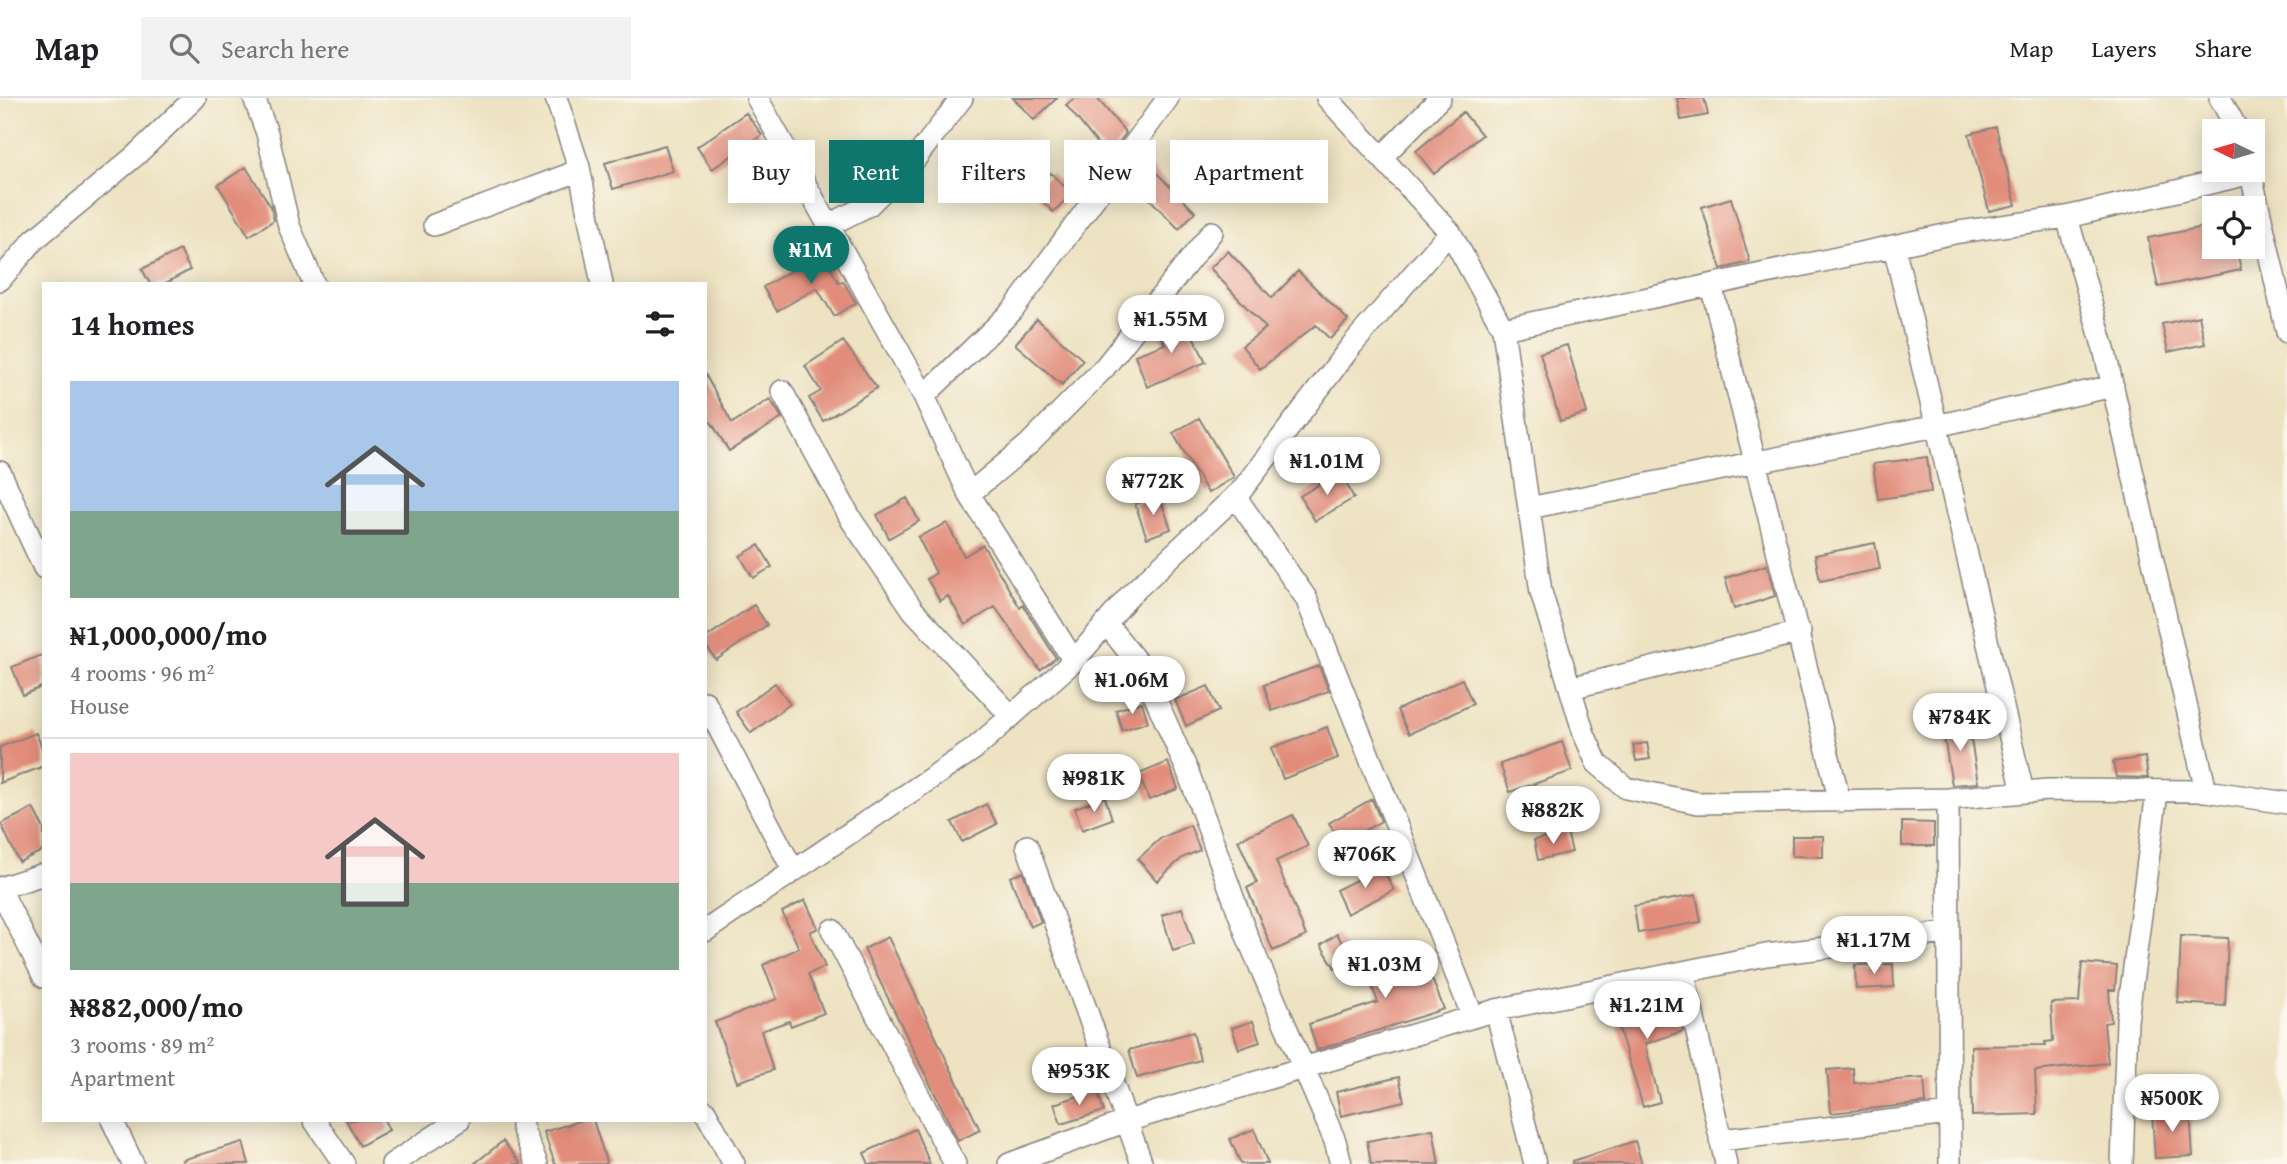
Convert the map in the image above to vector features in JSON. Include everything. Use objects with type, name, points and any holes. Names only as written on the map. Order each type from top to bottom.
[{"type":"street","points":[[0,280],[34,240],[135,156],[195,98]]},
{"type":"street","points":[[254,98],[267,133],[289,226],[313,282]]},
{"type":"street","points":[[556,98],[579,167],[602,282]]},
{"type":"street","points":[[757,98],[924,396],[969,494],[1074,661]]},
{"type":"street","points":[[827,226],[869,205],[915,159],[962,98]]},
{"type":"street","points":[[924,396],[1013,310],[1168,98]]},
{"type":"street","points":[[1327,98],[1450,233],[1503,330],[1541,592],[1584,734],[1597,763],[1626,788],[1698,803],[1948,799],[2048,790],[2206,791],[2287,803]]},
{"type":"street","points":[[1382,157],[1440,98]]},
{"type":"street","points":[[2220,98],[2231,119]]},
{"type":"street","points":[[434,225],[488,207],[570,174],[579,167]]},
{"type":"street","points":[[1503,330],[1959,232],[2067,217],[2207,182]]},
{"type":"street","points":[[2253,182],[2287,332]]},
{"type":"street","points":[[2067,217],[2113,386],[2206,791]]},
{"type":"street","points":[[969,494],[1029,444],[1105,367],[1212,232]]},
{"type":"street","points":[[707,930],[974,749],[1074,661],[1130,595],[1236,496],[1352,345],[1450,233]]},
{"type":"street","points":[[1894,246],[2023,792]]},
{"type":"street","points":[[1711,285],[1800,632],[1840,802]]},
{"type":"street","points":[[1529,508],[1936,426],[2113,386]]},
{"type":"street","points":[[782,391],[852,521],[913,610],[1011,716]]},
{"type":"street","points":[[0,472],[42,564]]},
{"type":"street","points":[[1236,496],[1306,598],[1473,1017]]},
{"type":"street","points":[[1106,623],[1143,670],[1188,772],[1247,936],[1335,1141],[1342,1164]]},
{"type":"street","points":[[1570,688],[1800,632]]},
{"type":"street","points":[[707,706],[793,870]]},
{"type":"street","points":[[2122,1164],[2127,1021],[2157,792]]},
{"type":"street","points":[[1948,799],[1950,1164]]},
{"type":"street","points":[[1027,846],[1142,1164]]},
{"type":"street","points":[[42,875],[0,889],[42,973]]},
{"type":"street","points":[[832,930],[955,1164]]},
{"type":"street","points":[[1009,1164],[1127,1121],[1496,1010],[1684,974],[1766,955],[1947,933]]},
{"type":"street","points":[[1684,974],[1726,1164]]},
{"type":"street","points":[[1496,1010],[1535,1164]]},
{"type":"street","points":[[1720,1140],[1950,1114]]},
{"type":"street","points":[[707,1115],[734,1164]]},
{"type":"street","points":[[113,1122],[133,1164]]},
{"type":"street","points":[[315,1122],[344,1164]]},
{"type":"street","points":[[391,1164],[456,1122]]},
{"type":"street","points":[[522,1127],[537,1164]]},
{"type":"building","points":[[1013,98],[1057,98],[1034,120]]},
{"type":"building","points":[[1075,98],[1097,98],[1126,133],[1121,140],[1094,140],[1066,105]]},
{"type":"building","points":[[1677,98],[1704,98],[1708,115],[1681,120]]},
{"type":"building","points":[[1463,112],[1482,135],[1434,174],[1416,151]]},
{"type":"building","points":[[746,113],[762,135],[755,140],[728,140],[728,158],[712,169],[697,147]]},
{"type":"building","points":[[1996,127],[2016,205],[1989,211],[1969,134]]},
{"type":"building","points":[[665,145],[673,171],[613,189],[605,163]]},
{"type":"building","points":[[246,167],[271,207],[274,220],[249,236],[218,185]]},
{"type":"building","points":[[1156,172],[1170,186],[1170,203],[1186,203],[1195,212],[1179,229],[1154,203],[1156,203]]},
{"type":"building","points":[[1050,174],[1064,186],[1064,202],[1053,212],[1044,203],[1050,203]]},
{"type":"building","points":[[1731,198],[1750,262],[1721,269],[1702,207]]},
{"type":"building","points":[[2202,227],[2202,259],[2239,259],[2241,270],[2158,287],[2148,238]]},
{"type":"building","points":[[180,250],[190,270],[168,282],[149,282],[142,269]]},
{"type":"building","points":[[1228,251],[1272,298],[1298,271],[1348,320],[1330,339],[1316,325],[1260,369],[1242,346],[1266,328],[1210,268]]},
{"type":"building","points":[[822,253],[839,283],[843,281],[856,303],[834,316],[817,288],[777,311],[763,287]]},
{"type":"building","points":[[2199,316],[2205,344],[2168,352],[2162,324]]},
{"type":"building","points":[[1184,318],[1206,362],[1147,387],[1135,355],[1165,344],[1158,331]]},
{"type":"building","points":[[1037,319],[1083,360],[1062,385],[1015,344]]},
{"type":"building","points":[[843,341],[877,388],[823,421],[809,398],[821,391],[805,366]]},
{"type":"building","points":[[1567,345],[1587,413],[1560,421],[1540,353]]},
{"type":"building","points":[[707,378],[732,423],[770,399],[782,418],[729,451],[711,422],[707,424]]},
{"type":"building","points":[[1199,418],[1234,477],[1208,493],[1173,433]]},
{"type":"building","points":[[1927,457],[1931,492],[1878,499],[1873,464]]},
{"type":"building","points":[[1340,472],[1354,498],[1315,521],[1300,496]]},
{"type":"building","points":[[1159,495],[1171,529],[1147,538],[1135,504]]},
{"type":"building","points":[[907,498],[919,521],[889,538],[877,515]]},
{"type":"building","points":[[947,523],[964,556],[983,545],[1020,608],[1023,605],[1056,658],[1040,670],[995,607],[965,625],[948,596],[940,601],[927,579],[936,573],[918,537]]},
{"type":"building","points":[[1875,543],[1880,569],[1820,581],[1815,555]]},
{"type":"building","points":[[759,545],[772,567],[753,578],[740,556]]},
{"type":"building","points":[[1767,565],[1775,596],[1734,609],[1725,578]]},
{"type":"building","points":[[754,605],[767,625],[716,660],[707,647],[707,637]]},
{"type":"building","points":[[42,655],[42,687],[23,695],[12,667]]},
{"type":"building","points":[[1319,666],[1329,691],[1272,711],[1264,685]]},
{"type":"building","points":[[1462,679],[1473,704],[1409,734],[1397,710]]},
{"type":"building","points":[[775,683],[790,704],[751,733],[736,712]]},
{"type":"building","points":[[1208,686],[1219,711],[1186,726],[1175,700]]},
{"type":"building","points":[[1142,702],[1148,722],[1122,730],[1116,710]]},
{"type":"building","points":[[1968,721],[1978,783],[1952,785],[1942,725]]},
{"type":"building","points":[[1327,727],[1338,758],[1283,779],[1271,748]]},
{"type":"building","points":[[36,733],[42,747],[42,767],[0,783],[0,747]]},
{"type":"building","points":[[1562,742],[1572,771],[1510,792],[1500,764]]},
{"type":"building","points":[[1647,743],[1650,759],[1636,761],[1633,745]]},
{"type":"building","points":[[2145,757],[2148,778],[2116,777],[2113,762]]},
{"type":"building","points":[[1168,762],[1178,789],[1149,800],[1139,774]]},
{"type":"building","points":[[1105,797],[1112,819],[1082,830],[1075,808]]},
{"type":"building","points":[[1372,799],[1381,821],[1341,844],[1329,823]]},
{"type":"building","points":[[986,804],[997,824],[962,842],[952,822]]},
{"type":"building","points":[[33,808],[42,825],[42,851],[19,862],[1,824]]},
{"type":"building","points":[[1293,815],[1308,846],[1276,861],[1306,936],[1273,951],[1247,888],[1257,883],[1238,840]]},
{"type":"building","points":[[1902,822],[1934,823],[1934,846],[1902,846]]},
{"type":"building","points":[[1190,825],[1200,850],[1182,858],[1157,881],[1138,859],[1161,838]]},
{"type":"building","points":[[1567,832],[1572,852],[1538,860],[1534,840]]},
{"type":"building","points":[[1792,836],[1823,836],[1823,857],[1792,856]]},
{"type":"building","points":[[1382,867],[1394,890],[1347,914],[1336,890]]},
{"type":"building","points":[[1023,872],[1041,922],[1030,927],[1010,877]]},
{"type":"building","points":[[1696,895],[1701,922],[1638,933],[1634,906]]},
{"type":"building","points":[[805,900],[818,928],[810,932],[825,967],[808,974],[824,1013],[791,1026],[789,1021],[761,1031],[773,1070],[737,1082],[715,1022],[777,999],[763,965],[799,948],[782,912]]},
{"type":"building","points":[[1182,908],[1194,944],[1173,951],[1162,915]]},
{"type":"building","points":[[1337,934],[1351,958],[1335,968],[1321,945]]},
{"type":"building","points":[[2181,936],[2228,938],[2225,1006],[2178,1003]]},
{"type":"building","points":[[888,937],[980,1130],[958,1141],[864,949]]},
{"type":"building","points":[[1418,944],[1444,1009],[1317,1050],[1309,1024],[1378,1002],[1364,966]]},
{"type":"building","points":[[2082,963],[2117,966],[2115,990],[2109,990],[2111,1022],[2104,1023],[2108,1063],[2035,1071],[2037,1114],[1972,1116],[1971,1046],[2046,1045],[2045,1042],[2053,1041],[2051,1003],[2079,1002]]},
{"type":"building","points":[[1893,964],[1894,987],[1856,989],[1855,965]]},
{"type":"building","points":[[1675,996],[1683,1031],[1645,1044],[1660,1102],[1643,1107],[1615,1016]]},
{"type":"building","points":[[1253,1021],[1260,1042],[1239,1049],[1232,1028]]},
{"type":"building","points":[[1193,1032],[1200,1060],[1137,1078],[1129,1050]]},
{"type":"building","points":[[1853,1068],[1854,1083],[1924,1078],[1926,1103],[1831,1113],[1827,1070]]},
{"type":"building","points":[[1399,1077],[1404,1101],[1341,1116],[1336,1092]]},
{"type":"building","points":[[1097,1090],[1104,1111],[1061,1124],[1054,1104]]},
{"type":"building","points":[[2190,1111],[2193,1156],[2155,1158],[2152,1113]]},
{"type":"building","points":[[347,1122],[385,1122],[389,1130],[360,1146]]},
{"type":"building","points":[[576,1122],[594,1122],[607,1164],[555,1164],[544,1132]]},
{"type":"building","points":[[915,1129],[930,1164],[869,1164],[864,1153]]},
{"type":"building","points":[[1254,1129],[1268,1164],[1241,1164],[1230,1139]]},
{"type":"building","points":[[1433,1129],[1439,1164],[1371,1164],[1367,1141]]},
{"type":"building","points":[[503,1141],[521,1164],[474,1164]]},
{"type":"building","points":[[1635,1141],[1642,1164],[1572,1164],[1572,1161]]},
{"type":"building","points":[[243,1142],[249,1164],[183,1164],[182,1160]]}]
